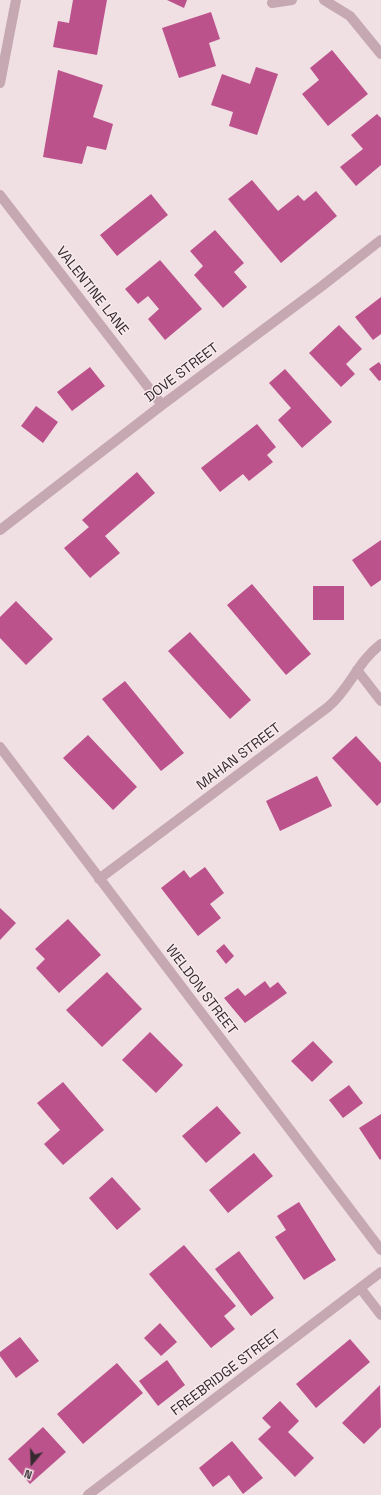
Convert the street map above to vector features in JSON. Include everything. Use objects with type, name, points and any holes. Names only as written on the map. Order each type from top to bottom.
[{"type":"street","points":[[0,83],[16,0]]},
{"type":"street","points":[[272,2],[292,0]]},
{"type":"street","points":[[324,0],[350,16],[381,54]]},
{"type":"street","name":"VALENTINE LANE","points":[[0,195],[162,405]]},
{"type":"street","name":"DOVE STREET","points":[[0,530],[162,405],[322,286],[381,240]]},
{"type":"street","name":"MAHAN STREET","points":[[99,879],[322,713],[338,697],[369,653],[381,644]]},
{"type":"street","points":[[357,670],[381,701]]},
{"type":"street","name":"WELDON STREET","points":[[0,747],[381,1250]]},
{"type":"street","name":"FREEBRIDGE STREET","points":[[88,1495],[361,1289],[381,1272]]},
{"type":"street","points":[[361,1289],[381,1315]]},
{"type":"building","points":[[73,0],[107,0],[97,55],[53,47],[58,21],[69,23]]},
{"type":"building","points":[[167,0],[187,0],[184,8]]},
{"type":"building","points":[[211,12],[220,39],[209,43],[216,66],[179,78],[162,28]]},
{"type":"building","points":[[332,50],[368,94],[328,126],[302,94],[319,80],[310,68]]},
{"type":"building","points":[[256,67],[278,74],[257,135],[229,126],[233,112],[211,105],[222,74],[250,84]]},
{"type":"building","points":[[58,70],[103,85],[93,117],[113,124],[106,150],[87,146],[82,164],[43,157]]},
{"type":"building","points":[[377,114],[381,118],[381,165],[356,186],[340,167],[363,149],[351,135]]},
{"type":"building","points":[[252,180],[278,211],[298,195],[304,201],[316,191],[337,216],[281,263],[228,199]]},
{"type":"building","points":[[151,194],[168,215],[117,256],[100,235]]},
{"type":"building","points":[[215,230],[244,263],[234,272],[247,287],[223,308],[194,275],[203,266],[190,251]]},
{"type":"building","points":[[160,260],[202,309],[165,340],[148,319],[159,309],[148,296],[138,304],[125,289]]},
{"type":"building","points":[[381,297],[381,334],[373,340],[355,317]]},
{"type":"building","points":[[339,325],[362,349],[346,364],[355,374],[341,387],[309,353]]},
{"type":"building","points":[[379,362],[381,365],[381,380],[379,381],[369,369]]},
{"type":"building","points":[[90,367],[105,386],[72,411],[57,392]]},
{"type":"building","points":[[285,369],[332,422],[302,448],[278,420],[291,408],[269,383]]},
{"type":"building","points":[[36,406],[58,422],[43,443],[21,426]]},
{"type":"building","points":[[257,424],[276,447],[267,455],[273,462],[249,481],[243,474],[220,492],[201,468]]},
{"type":"building","points":[[137,472],[155,493],[105,536],[120,553],[90,578],[64,548],[89,527],[82,520]]},
{"type":"building","points":[[381,540],[381,580],[371,587],[352,560]]},
{"type":"building","points":[[252,584],[311,654],[286,675],[227,605]]},
{"type":"building","points":[[313,586],[344,586],[344,620],[313,620]]},
{"type":"building","points":[[16,601],[53,639],[26,665],[0,638],[0,617]]},
{"type":"building","points":[[190,632],[251,700],[230,719],[168,651]]},
{"type":"building","points":[[125,681],[184,753],[161,771],[102,699]]},
{"type":"building","points":[[88,735],[137,787],[113,810],[63,758]]},
{"type":"building","points":[[356,736],[381,763],[381,802],[377,806],[332,758]]},
{"type":"building","points":[[317,776],[332,806],[280,831],[266,801]]},
{"type":"building","points":[[205,867],[224,893],[210,904],[221,918],[198,936],[161,888],[184,870],[190,878]]},
{"type":"building","points":[[0,908],[16,923],[0,940]]},
{"type":"building","points":[[68,919],[101,955],[59,993],[36,968],[45,959],[35,949]]},
{"type":"building","points":[[224,944],[234,956],[226,964],[216,951]]},
{"type":"building","points":[[107,972],[142,1009],[102,1047],[66,1010]]},
{"type":"building","points":[[265,981],[270,988],[278,982],[287,993],[245,1023],[224,998],[238,988],[245,996]]},
{"type":"building","points":[[150,1032],[183,1065],[156,1093],[122,1060]]},
{"type":"building","points":[[313,1041],[333,1062],[312,1082],[291,1061]]},
{"type":"building","points":[[63,1082],[104,1130],[63,1165],[44,1144],[60,1130],[37,1103]]},
{"type":"building","points":[[349,1085],[363,1103],[343,1118],[329,1100]]},
{"type":"building","points":[[217,1106],[241,1133],[206,1163],[182,1136]]},
{"type":"building","points":[[381,1114],[381,1159],[380,1160],[359,1128]]},
{"type":"building","points":[[254,1153],[273,1176],[228,1213],[209,1190]]},
{"type":"building","points":[[112,1177],[141,1209],[117,1230],[89,1198]]},
{"type":"building","points":[[299,1202],[336,1260],[304,1280],[275,1237],[286,1230],[277,1216]]},
{"type":"building","points":[[184,1245],[236,1306],[224,1316],[235,1329],[211,1348],[149,1274]]},
{"type":"building","points":[[239,1251],[274,1298],[251,1316],[215,1269]]},
{"type":"building","points":[[160,1323],[177,1342],[161,1356],[144,1338]]},
{"type":"building","points":[[20,1337],[39,1361],[16,1378],[0,1356],[0,1352]]},
{"type":"building","points":[[350,1339],[370,1362],[316,1408],[296,1384]]},
{"type":"building","points":[[167,1360],[185,1385],[158,1406],[139,1381]]},
{"type":"building","points":[[117,1363],[143,1393],[83,1444],[57,1414]]},
{"type":"building","points":[[380,1385],[381,1427],[364,1444],[342,1423]]},
{"type":"building","points":[[280,1401],[299,1421],[288,1432],[314,1458],[295,1477],[258,1439],[271,1427],[262,1418]]},
{"type":"building","points":[[43,1427],[66,1452],[30,1484],[8,1459]]},
{"type":"building","points":[[232,1441],[263,1478],[243,1494],[229,1475],[213,1487],[199,1468]]}]
